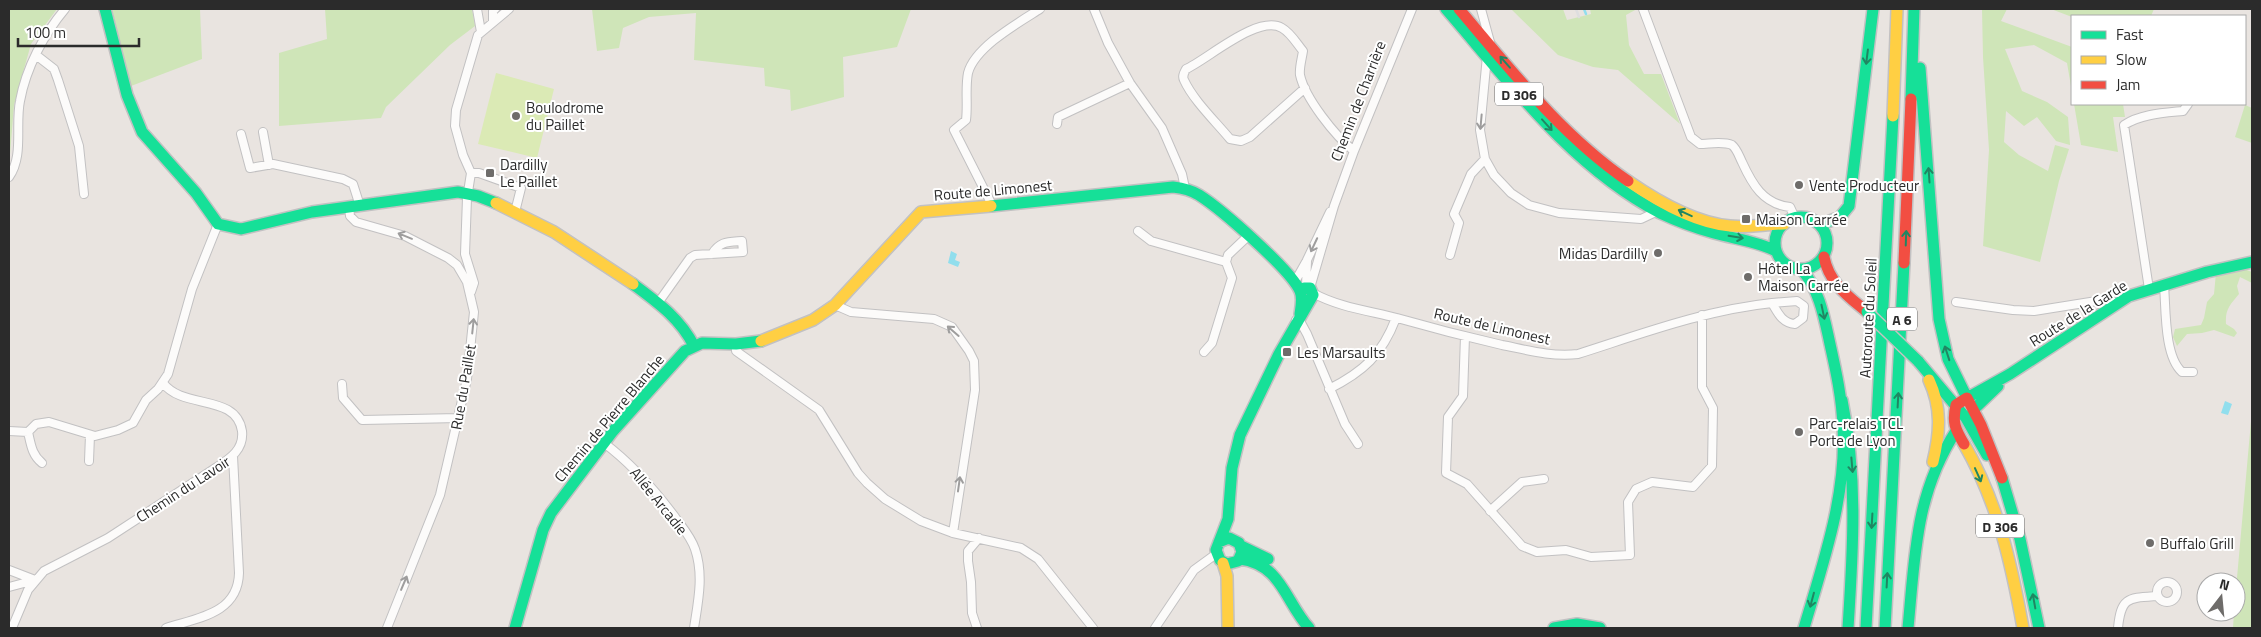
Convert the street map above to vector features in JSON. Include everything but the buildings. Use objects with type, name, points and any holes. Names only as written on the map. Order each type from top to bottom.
[{"type":"main road","points":[[105,9],[127,95],[142,132],[196,193],[218,224],[241,230],[302,214],[458,192],[515,212],[582,247],[682,323],[694,346]]},
{"type":"main road","name":"D 306","points":[[1446,9],[1489,50],[1576,140],[1606,166],[1638,188],[1696,218],[1715,224],[1745,227],[1784,224]]},
{"type":"main road","name":"D 306","points":[[1459,9],[1552,131],[1575,154],[1658,212],[1691,227],[1762,243],[1776,251]]},
{"type":"main road","points":[[1820,225],[1840,217],[1849,206],[1873,9]]},
{"type":"main road","name":"Autoroute du Soleil","points":[[1866,628],[1888,227],[1897,9]]},
{"type":"main road","points":[[1914,9],[1939,319],[1948,359],[1967,398]]},
{"type":"main road","name":"A 6","points":[[1885,628],[1905,243],[1914,9]]},
{"type":"main road","name":"Route de Limonest","points":[[694,346],[702,343],[736,344],[757,342],[783,334],[813,320],[835,305],[921,212],[1166,187],[1185,188]]},
{"type":"main road","points":[[1185,188],[1198,195],[1220,212],[1307,292]]},
{"type":"main road","points":[[1802,270],[1819,263],[1824,257],[1828,240],[1820,225],[1808,218],[1795,218],[1784,224],[1776,236],[1776,251],[1786,265],[1802,270],[1812,280],[1820,299],[1850,440],[1854,488],[1854,534],[1848,628]]},
{"type":"main road","name":"D 306","points":[[1824,257],[1827,271],[1839,289],[1868,312],[1918,361],[1956,405],[1970,414]]},
{"type":"main road","name":"Route de la Garde","points":[[1956,405],[2010,374],[2116,304],[2149,289],[2252,262]]},
{"type":"main road","name":"Chemin de Charrière","points":[[1219,555],[1228,519],[1232,466],[1238,438],[1269,372],[1298,317],[1307,292]]},
{"type":"main road","name":"Chemin de Pierre Blanche","points":[[515,628],[544,530],[551,513],[604,443],[679,357],[694,346]]},
{"type":"main road","points":[[1908,628],[1915,557],[1929,479],[1939,439],[1940,421],[1936,393],[1918,361]]},
{"type":"main road","name":"Route de la Garde","points":[[1929,479],[1945,446],[1956,431],[1970,414],[2010,374]]},
{"type":"main road","name":"D 306","points":[[1967,398],[1970,414],[2010,507],[2026,558],[2039,628]]},
{"type":"main road","points":[[1804,628],[1839,492],[1842,400]]},
{"type":"main road","name":"D 306","points":[[1956,405],[1953,417],[1956,431],[1968,451],[1996,513],[2012,561],[2023,628]]},
{"type":"main road","name":"Chemin de Charrière","points":[[1228,519],[1239,543]]},
{"type":"main road","points":[[1219,555],[1229,538],[1261,554],[1276,566],[1283,580],[1286,595]]},
{"type":"main road","points":[[1227,576],[1242,552],[1239,543]]},
{"type":"main road","points":[[1219,555],[1238,561],[1253,559],[1263,563],[1276,576],[1298,618],[1309,628]]},
{"type":"main road","points":[[1219,555],[1227,576],[1228,628]]},
{"type":"main road","points":[[1554,628],[1579,624],[1600,628]]},
{"type":"street","points":[[9,177],[16,159],[20,102],[30,67],[52,24],[65,9]]},
{"type":"street","points":[[477,9],[481,32]]},
{"type":"street","points":[[493,22],[493,11],[495,9]]},
{"type":"street","points":[[470,292],[474,283],[465,254],[470,173],[463,155],[454,118],[472,54],[481,32],[509,9]]},
{"type":"street","points":[[992,205],[954,130],[966,120],[968,73],[976,58],[1009,30],[1040,9]]},
{"type":"street","points":[[1094,9],[1108,43],[1130,83],[1162,128],[1182,174],[1185,188]]},
{"type":"street","name":"Chemin de Charrière","points":[[1307,292],[1334,206],[1354,151],[1412,9]]},
{"type":"street","points":[[1481,9],[1487,27],[1489,50],[1480,130],[1485,159],[1494,175],[1512,193],[1529,205],[1545,210],[1641,219],[1658,212]]},
{"type":"street","points":[[1643,9],[1691,136],[1700,144],[1725,144],[1732,146],[1737,150],[1756,190],[1778,205],[1790,207],[1795,218]]},
{"type":"street","points":[[1305,88],[1250,137],[1241,142],[1236,142],[1230,140],[1198,101],[1184,80],[1183,74],[1186,69],[1244,32],[1276,26],[1287,32],[1303,51],[1300,73],[1305,88],[1342,141],[1354,151]]},
{"type":"street","points":[[36,55],[54,69],[58,80],[80,146],[84,194]]},
{"type":"street","points":[[1057,124],[1058,117],[1130,83]]},
{"type":"street","points":[[2149,289],[2124,125],[2130,121],[2157,113],[2183,111],[2187,105]]},
{"type":"street","points":[[241,134],[250,168],[269,165],[263,132]]},
{"type":"street","points":[[1450,255],[1459,223],[1454,214],[1471,174],[1485,159]]},
{"type":"street","name":"Rue du Paillet","points":[[269,165],[348,180],[353,184],[355,206],[350,216],[356,222],[396,233],[435,250],[448,258],[464,276],[470,292],[474,312],[468,379],[440,495],[387,628]]},
{"type":"street","points":[[470,173],[479,173],[521,188],[515,212]]},
{"type":"street","name":"Chemin de Charrière","points":[[1307,292],[1306,260],[1334,206]]},
{"type":"street","points":[[9,431],[28,432],[36,424],[49,422],[90,435],[109,433],[130,425],[136,419],[146,400],[163,383],[168,374],[192,289],[218,224]]},
{"type":"street","points":[[1138,231],[1151,241],[1226,262]]},
{"type":"street","points":[[1204,352],[1212,343],[1232,278],[1226,262],[1228,255],[1246,236]]},
{"type":"street","points":[[658,303],[690,258],[695,255],[712,254]]},
{"type":"street","name":"Chemin de Charrière","points":[[1306,260],[1307,292]]},
{"type":"street","points":[[2164,285],[2169,342],[2175,365],[2182,372],[2193,372]]},
{"type":"street","name":"Route de Limonest","points":[[1307,292],[1465,336],[1564,356],[1578,354],[1702,315],[1772,303]]},
{"type":"street","points":[[1956,302],[2034,311],[2109,298],[2116,304]]},
{"type":"street","points":[[835,305],[851,312],[934,319],[952,327],[962,338],[974,362],[975,390],[953,533]]},
{"type":"street","points":[[1465,336],[1464,396],[1448,417],[1446,473],[1467,484],[1522,546],[1537,552],[1566,550],[1591,558],[1630,556],[1628,502],[1636,488],[1652,482],[1693,487],[1712,466],[1713,408],[1702,387],[1702,315]]},
{"type":"street","points":[[1298,317],[1345,424],[1358,444]]},
{"type":"street","points":[[1329,389],[1350,378],[1370,363],[1382,348],[1396,318]]},
{"type":"street","points":[[736,344],[736,351],[819,410],[858,473],[876,492],[921,521],[953,533],[1021,548],[1038,559],[1093,628]]},
{"type":"street","name":"Chemin du Lavoir","points":[[12,628],[26,596],[36,580],[52,566],[108,538],[233,456],[242,436],[241,428],[235,415],[218,405],[182,398],[173,393],[163,383]]},
{"type":"street","points":[[342,384],[344,398],[362,420],[459,418]]},
{"type":"street","points":[[28,432],[32,450],[36,458],[42,463]]},
{"type":"street","points":[[89,461],[90,435]]},
{"type":"street","name":"Allée Arcadie","points":[[604,443],[643,476],[685,530],[695,548],[700,568],[700,593],[694,628]]},
{"type":"street","points":[[166,628],[215,613],[228,604],[236,590],[239,573],[233,456]]},
{"type":"street","points":[[1490,510],[1522,482],[1544,479]]},
{"type":"street","points":[[977,628],[972,614],[968,551],[979,538]]},
{"type":"street","points":[[1155,628],[1194,570],[1219,555]]},
{"type":"street","points":[[9,570],[36,580]]},
{"type":"street","name":"Chemin du Lavoir","points":[[9,586],[36,580]]},
{"type":"street","points":[[2118,628],[2120,613],[2126,601],[2131,598],[2157,596]]},
{"type":"green space","points":[[9,9],[57,9],[31,44],[14,105],[9,167]]},
{"type":"green space","points":[[112,9],[200,9],[202,59],[131,86]]},
{"type":"green space","points":[[325,9],[472,9],[475,26],[450,45],[386,107],[381,118],[279,126],[279,53],[327,39]]},
{"type":"green space","points":[[592,9],[911,9],[897,47],[843,57],[844,97],[791,111],[790,90],[765,86],[764,68],[694,60],[696,13],[649,17],[623,28],[619,48],[597,51]]},
{"type":"green space","points":[[1511,9],[1563,9],[1567,20],[1591,14],[1590,9],[1637,9],[1626,15],[1629,45],[1644,74],[1661,74],[1680,124],[1618,70],[1593,67],[1558,55]]},
{"type":"green space","points":[[1982,9],[2007,9],[2001,21],[2071,47],[2071,86],[2067,63],[2034,45],[2005,49],[2022,91],[2047,102],[2068,117],[2070,145],[2056,141],[2037,117],[2024,126],[2006,111],[2004,142],[2019,155],[2048,171],[2055,145],[2069,149],[2059,181],[2040,262],[1983,246],[1989,150]]},
{"type":"green space","points":[[2051,9],[2154,9],[2151,15],[2071,15],[2071,17]]},
{"type":"green space","name":"Boulodrome du Paillet","points":[[496,73],[554,89],[537,158],[478,144]]},
{"type":"green space","points":[[2074,105],[2123,105],[2125,117],[2113,117],[2118,152],[2081,145]]},
{"type":"green space","points":[[2245,105],[2252,108],[2252,143],[2235,137]]},
{"type":"green space","points":[[2244,269],[2252,272],[2252,283],[2240,277],[2237,286],[2239,294],[2231,304],[2226,315],[2226,324],[2237,333],[2234,337],[2214,330],[2187,334],[2177,346],[2173,337],[2175,329],[2201,325],[2207,302],[2214,294],[2216,273]]},
{"type":"green space","points":[[2252,410],[2252,628],[2233,628],[2233,622],[2246,622],[2246,572],[2238,572]]},
{"type":"water","points":[[951,251],[957,254],[955,260],[960,262],[958,267],[948,263]]},
{"type":"water","points":[[2225,401],[2232,404],[2228,415],[2221,413]]},
{"type":"waterway","points":[[1584,9],[1586,14]]},
{"type":"railway","points":[[1576,9],[1579,17]]},
{"type":"traffic: fast","points":[[105,9],[127,95],[142,132],[196,193],[218,224],[241,229],[312,212],[458,192],[478,196],[496,203]]},
{"type":"traffic: fast","points":[[1446,9],[1544,121],[1570,148],[1598,172],[1628,194],[1660,213],[1680,222],[1714,233],[1746,240],[1776,251]]},
{"type":"traffic: fast","points":[[1820,225],[1840,217],[1849,206],[1873,9]]},
{"type":"traffic: fast","points":[[1911,99],[1914,9]]},
{"type":"traffic: fast","points":[[1920,68],[1939,319],[1948,359],[1967,398]]},
{"type":"traffic: fast","points":[[1866,628],[1893,116]]},
{"type":"traffic: fast","points":[[991,206],[1173,187],[1190,191],[1199,195],[1223,213],[1254,240],[1294,281],[1301,294],[1300,314]]},
{"type":"traffic: fast","points":[[1796,217],[1806,217],[1820,224],[1827,238],[1827,243],[1827,248],[1820,262],[1806,269],[1796,269],[1786,265],[1779,258],[1775,248],[1775,238],[1779,228],[1786,221],[1796,217]]},
{"type":"traffic: fast","points":[[1967,398],[2010,374],[2129,296],[2207,272],[2252,262]]},
{"type":"traffic: fast","points":[[1885,628],[1904,263]]},
{"type":"traffic: fast","points":[[1802,270],[1813,287],[1826,324],[1840,395],[1843,452],[1841,478],[1832,529],[1804,628]]},
{"type":"traffic: fast","points":[[633,284],[675,319],[694,346]]},
{"type":"traffic: fast","points":[[1219,542],[1229,538],[1239,543],[1242,552],[1238,561],[1227,564],[1220,560],[1216,550],[1228,519],[1232,468],[1240,435],[1279,354],[1313,295],[1310,288],[1304,288]]},
{"type":"traffic: fast","points":[[1867,312],[1918,361]]},
{"type":"traffic: fast","points":[[515,628],[543,530],[551,513],[613,431],[685,351],[702,343],[736,344],[761,341]]},
{"type":"traffic: fast","points":[[1918,361],[1966,418],[1987,455]]},
{"type":"traffic: fast","points":[[1973,410],[1998,386]]},
{"type":"traffic: fast","points":[[1842,400],[1850,458],[1853,514],[1848,628]]},
{"type":"traffic: fast","points":[[1908,628],[1919,526],[1932,478],[1942,455],[1956,431]]},
{"type":"traffic: fast","points":[[2002,478],[2020,539],[2039,628]]},
{"type":"traffic: fast","points":[[1241,546],[1268,559]]},
{"type":"traffic: fast","points":[[1240,559],[1254,562],[1274,576],[1309,628]]},
{"type":"traffic: fast","points":[[1554,628],[1577,624],[1600,628]]},
{"type":"traffic: slow","points":[[1893,116],[1897,9]]},
{"type":"traffic: slow","points":[[1628,181],[1676,210],[1703,221],[1737,226],[1784,224]]},
{"type":"traffic: slow","points":[[496,203],[554,232],[633,284]]},
{"type":"traffic: slow","points":[[761,341],[813,320],[835,305],[921,212],[991,206]]},
{"type":"traffic: slow","points":[[1929,380],[1938,411],[1938,431],[1933,462]]},
{"type":"traffic: slow","points":[[1964,444],[1986,488],[2002,533],[2014,580],[2023,628]]},
{"type":"traffic: slow","points":[[1223,563],[1227,576],[1228,628]]},
{"type":"traffic: jam","points":[[1459,9],[1538,101],[1581,143],[1628,181]]},
{"type":"traffic: jam","points":[[1904,263],[1911,99]]},
{"type":"traffic: jam","points":[[1824,257],[1835,282],[1867,312]]},
{"type":"traffic: jam","points":[[1964,444],[1956,430],[1954,416],[1956,405],[1967,398],[1981,425],[2002,478]]},
{"type":"place","name":"Boulodrome du Paillet","points":[[516,116]]},
{"type":"place","name":"Dardilly Le Paillet","points":[[490,173]]},
{"type":"place","name":"Vente Producteur","points":[[1799,185]]},
{"type":"place","name":"Maison Carrée","points":[[1746,219]]},
{"type":"place","name":"Midas Dardilly","points":[[1658,253]]},
{"type":"place","name":"Hôtel La Maison Carrée","points":[[1748,277]]},
{"type":"place","name":"Les Marsaults","points":[[1287,352]]},
{"type":"place","name":"Parc-relais TCL Porte de Lyon","points":[[1799,432]]},
{"type":"place","name":"Buffalo Grill","points":[[2150,543]]}]
